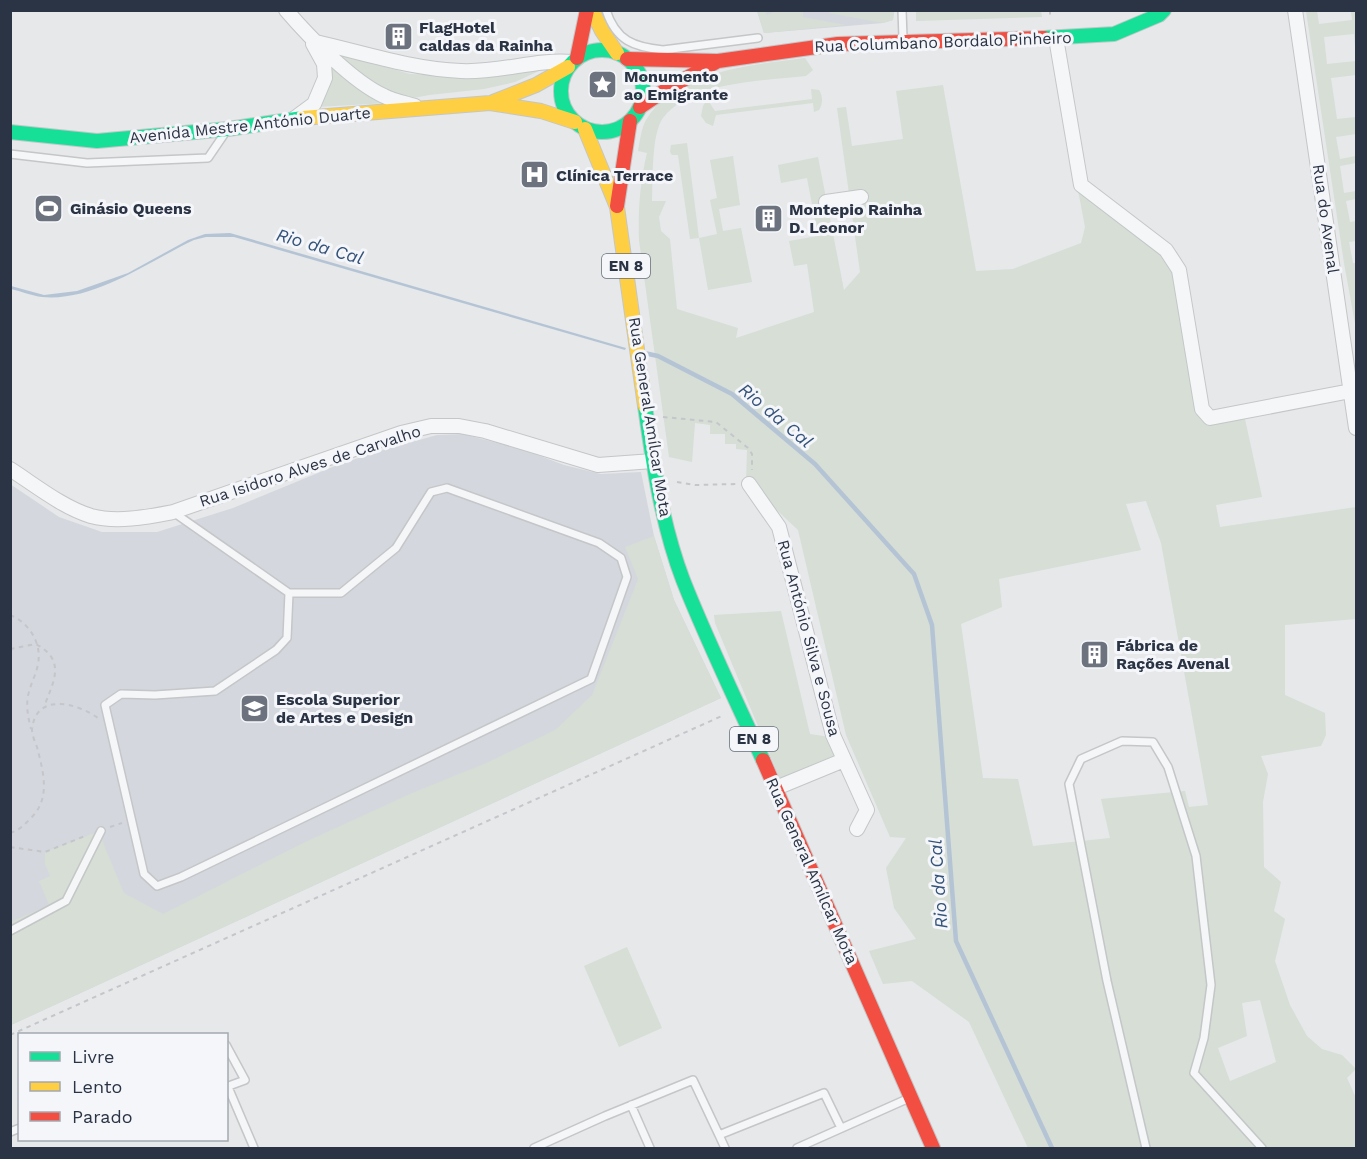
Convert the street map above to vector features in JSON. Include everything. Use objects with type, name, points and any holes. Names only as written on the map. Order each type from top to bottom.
[{"type":"main road","points":[[587,10],[572,63],[563,78],[561,96],[567,113],[580,126],[617,207]]},
{"type":"main road","points":[[592,10],[602,31],[636,69],[642,81],[643,94],[640,107]]},
{"type":"main road","name":"Rua Columbano Bordalo Pinheiro","points":[[718,61],[818,46],[903,41],[1056,39],[1114,34],[1158,15],[1164,10]]},
{"type":"main road","points":[[490,103],[536,85],[596,51],[622,56],[718,61]]},
{"type":"main road","points":[[490,103],[541,111],[596,132],[608,132],[619,129],[630,121],[640,107],[669,87],[718,61]]},
{"type":"main road","name":"Avenida Mestre António Duarte","points":[[10,132],[97,141],[228,129],[294,119],[490,103]]},
{"type":"main road","points":[[617,207],[630,121]]},
{"type":"main road","name":"Rua General Amílcar Mota","points":[[617,207],[653,461],[669,536],[683,579],[933,1149]]},
{"type":"street","points":[[286,10],[312,38],[361,83],[384,96],[420,108]]},
{"type":"street","name":"Rua do Avenal","points":[[1295,10],[1354,391],[1356,428]]},
{"type":"street","points":[[312,38],[408,66],[463,71],[499,69],[554,61],[572,63]]},
{"type":"street","points":[[294,119],[314,104],[325,78],[324,64],[312,38]]},
{"type":"street","points":[[1056,39],[1080,184],[1166,250],[1179,270],[1202,409],[1210,418],[1354,391]]},
{"type":"street","points":[[826,202],[861,197]]},
{"type":"street","name":"Rua Isidoro Alves de Carvalho","points":[[10,469],[64,503],[91,516],[119,519],[173,512],[401,433],[431,426],[459,426],[485,431],[598,465],[653,461]]},
{"type":"street","name":"Rua António Silva e Sousa","points":[[749,484],[779,527],[833,735],[867,810],[857,829]]},
{"type":"street","points":[[776,788],[844,760]]},
{"type":"lane","points":[[606,10],[615,29],[624,39],[633,45],[649,48],[663,50],[758,38]]},
{"type":"lane","points":[[902,10],[903,41]]},
{"type":"lane","points":[[10,154],[87,163],[208,158],[228,129]]},
{"type":"lane","points":[[173,512],[289,593],[341,593],[396,548],[430,492],[447,488],[598,543],[621,558],[627,577],[591,679],[181,877],[157,886],[144,874],[105,705],[121,694],[214,690],[276,650],[287,638],[289,593]]},
{"type":"lane","points":[[1146,1149],[1107,981],[1069,784],[1081,759],[1122,741],[1153,742],[1168,767],[1196,856],[1211,985],[1204,1038],[1194,1073],[1263,1149]]},
{"type":"lane","points":[[10,931],[66,901],[100,831]]},
{"type":"lane","points":[[228,1049],[244,1080],[228,1087]]},
{"type":"lane","points":[[534,1149],[693,1080],[725,1149]]},
{"type":"lane","points":[[228,1089],[255,1149]]},
{"type":"lane","points":[[719,1135],[824,1093],[841,1128]]},
{"type":"lane","points":[[797,1149],[911,1098]]},
{"type":"lane","points":[[630,1106],[650,1149]]},
{"type":"path","points":[[1050,10],[1050,17]]},
{"type":"path","points":[[663,417],[716,422],[753,454],[749,484],[694,485],[673,482]]},
{"type":"path","points":[[10,615],[25,623],[34,636],[36,644],[39,663],[28,694],[27,716],[45,781],[44,797],[40,809],[18,831],[10,833]]},
{"type":"path","points":[[10,649],[36,644],[51,656],[56,668],[55,679],[44,707],[36,716],[32,731]]},
{"type":"path","points":[[44,707],[55,703],[90,712],[102,721],[107,732],[112,736]]},
{"type":"path","points":[[10,1035],[740,706]]},
{"type":"path","points":[[10,848],[45,852],[131,819]]},
{"type":"shaded area","points":[[837,10],[894,11],[893,20],[883,23],[828,13]]},
{"type":"shaded area","points":[[894,10],[893,20],[883,23],[764,33],[757,11]]},
{"type":"shaded area","points":[[757,11],[765,11],[767,15],[776,11],[803,11],[803,17],[846,25],[764,33]]},
{"type":"shaded area","points":[[916,11],[1041,11],[1042,17],[916,21]]},
{"type":"shaded area","points":[[1306,11],[1317,11],[1319,24],[1352,20],[1351,11],[1356,11],[1356,58],[1354,34],[1324,37],[1327,64],[1356,61],[1356,75],[1331,78],[1337,119],[1356,117],[1356,134],[1336,137],[1340,159],[1356,156],[1356,163],[1340,166],[1344,193],[1356,191],[1356,199],[1346,201],[1350,222],[1356,221],[1356,241],[1349,242],[1353,263],[1356,263],[1356,329],[1344,263]]},
{"type":"shaded area","points":[[346,56],[410,74],[463,76],[531,69],[539,71],[515,82],[484,89],[429,95],[387,103],[317,107],[328,64]]},
{"type":"shaded area","points":[[805,58],[813,70],[806,76],[749,82],[709,90],[675,106],[659,125],[653,158],[652,201],[666,201],[659,217],[661,231],[670,239],[677,309],[738,328],[736,338],[814,312],[807,264],[794,266],[789,241],[818,236],[807,178],[781,183],[778,165],[818,157],[844,290],[860,272],[837,108],[846,107],[852,146],[903,139],[896,91],[943,85],[976,271],[1013,269],[1081,243],[1085,227],[1078,190],[1164,254],[1173,273],[1209,423],[1245,419],[1262,497],[1216,505],[1220,527],[1356,507],[1356,619],[1285,625],[1285,695],[1325,713],[1326,735],[1321,746],[1261,756],[1268,774],[1263,802],[1264,867],[1281,882],[1274,911],[1285,919],[1275,961],[1290,1005],[1307,1036],[1322,1049],[1342,1055],[1356,1069],[1347,1078],[1356,1098],[1356,1148],[1028,1148],[969,1022],[912,981],[883,984],[869,951],[916,939],[894,908],[886,868],[906,838],[890,837],[846,735],[798,530],[749,484],[746,484],[747,450],[736,449],[736,444],[725,444],[725,434],[710,434],[710,425],[695,423],[692,462],[669,457],[639,240],[640,196],[647,153],[638,151],[644,124],[659,103],[676,90],[718,73]],"holes":[[[1146,501],[1161,543],[1208,805],[1189,807],[1185,791],[1101,799],[1110,838],[1033,846],[1018,779],[983,778],[961,624],[1002,607],[999,579],[1141,550],[1126,504]],[[1260,1000],[1276,1062],[1230,1081],[1218,1048],[1247,1036],[1242,1003]]]},
{"type":"shaded area","points":[[811,89],[819,90],[822,97],[819,110],[814,112],[813,103],[716,115],[713,126],[706,123],[701,116],[703,106],[709,102],[715,111],[812,99]]},
{"type":"shaded area","points":[[687,143],[699,238],[690,239],[678,155],[672,155],[670,152],[671,145]]},
{"type":"shaded area","points":[[733,156],[740,205],[719,209],[723,231],[741,228],[752,282],[708,290],[699,238],[717,234],[710,200],[717,198],[710,160]]},
{"type":"shaded area","name":"Escola Superior de Artes e Design","points":[[463,434],[601,474],[641,472],[654,536],[674,600],[721,698],[11,1025],[10,484],[59,517],[102,532],[157,532],[233,508],[335,466],[376,452],[437,435]]},
{"type":"shaded area","points":[[654,536],[674,600],[721,698],[11,1025],[10,922],[49,905],[39,881],[50,876],[45,864],[45,852],[100,831],[124,893],[163,914],[303,843],[412,793],[486,763],[555,730],[592,695],[638,579],[625,547]]},
{"type":"shaded area","points":[[781,611],[810,734],[830,737],[837,754],[780,779],[715,623],[714,615]]},
{"type":"shaded area","points":[[627,947],[662,1028],[619,1047],[584,966]]},
{"type":"water","points":[[230,233],[626,348],[625,350],[234,237],[206,237],[194,240],[102,287],[82,293],[62,297],[42,297],[11,289],[11,286],[44,295],[77,291],[128,273],[188,240],[205,234]]},
{"type":"waterway","name":"Rio da Cal","points":[[644,353],[658,356],[732,394],[815,464],[914,574],[932,625],[956,941],[1052,1148]]},
{"type":"traffic: fast","points":[[1044,38],[1114,34],[1159,15],[1164,10]]},
{"type":"traffic: fast","points":[[602,50],[618,53],[631,62],[640,75],[643,91],[640,107],[631,120],[618,129],[602,132],[586,129],[573,120],[564,107],[561,91],[564,75],[573,62],[586,53],[602,50]]},
{"type":"traffic: fast","points":[[10,132],[97,141],[228,129],[303,118]]},
{"type":"traffic: fast","points":[[645,406],[651,450],[669,538],[683,580],[702,625],[763,760]]},
{"type":"traffic: slow","points":[[592,10],[602,31],[617,53]]},
{"type":"traffic: slow","points":[[493,102],[536,85],[568,67]]},
{"type":"traffic: slow","points":[[303,118],[490,103],[541,111],[575,122]]},
{"type":"traffic: slow","points":[[585,129],[617,207],[645,406]]},
{"type":"traffic: jam","points":[[577,58],[587,10]]},
{"type":"traffic: jam","points":[[627,59],[718,61],[838,44],[1044,38]]},
{"type":"traffic: jam","points":[[640,107],[670,87],[716,62]]},
{"type":"traffic: jam","points":[[617,206],[630,121]]},
{"type":"traffic: jam","points":[[763,760],[933,1148]]},
{"type":"place","name":"FlagHotel caldas da Rainha","points":[[398,36]]},
{"type":"place","name":"Monumento ao Emigrante","points":[[603,85]]},
{"type":"place","name":"Clínica Terrace","points":[[535,175]]},
{"type":"place","name":"Ginásio Queens","points":[[49,208]]},
{"type":"place","name":"Montepio Rainha D. Leonor","points":[[768,218]]},
{"type":"place","name":"Fábrica de Rações Avenal","points":[[1095,654]]},
{"type":"place","name":"Escola Superior de Artes e Design","points":[[255,708]]}]
